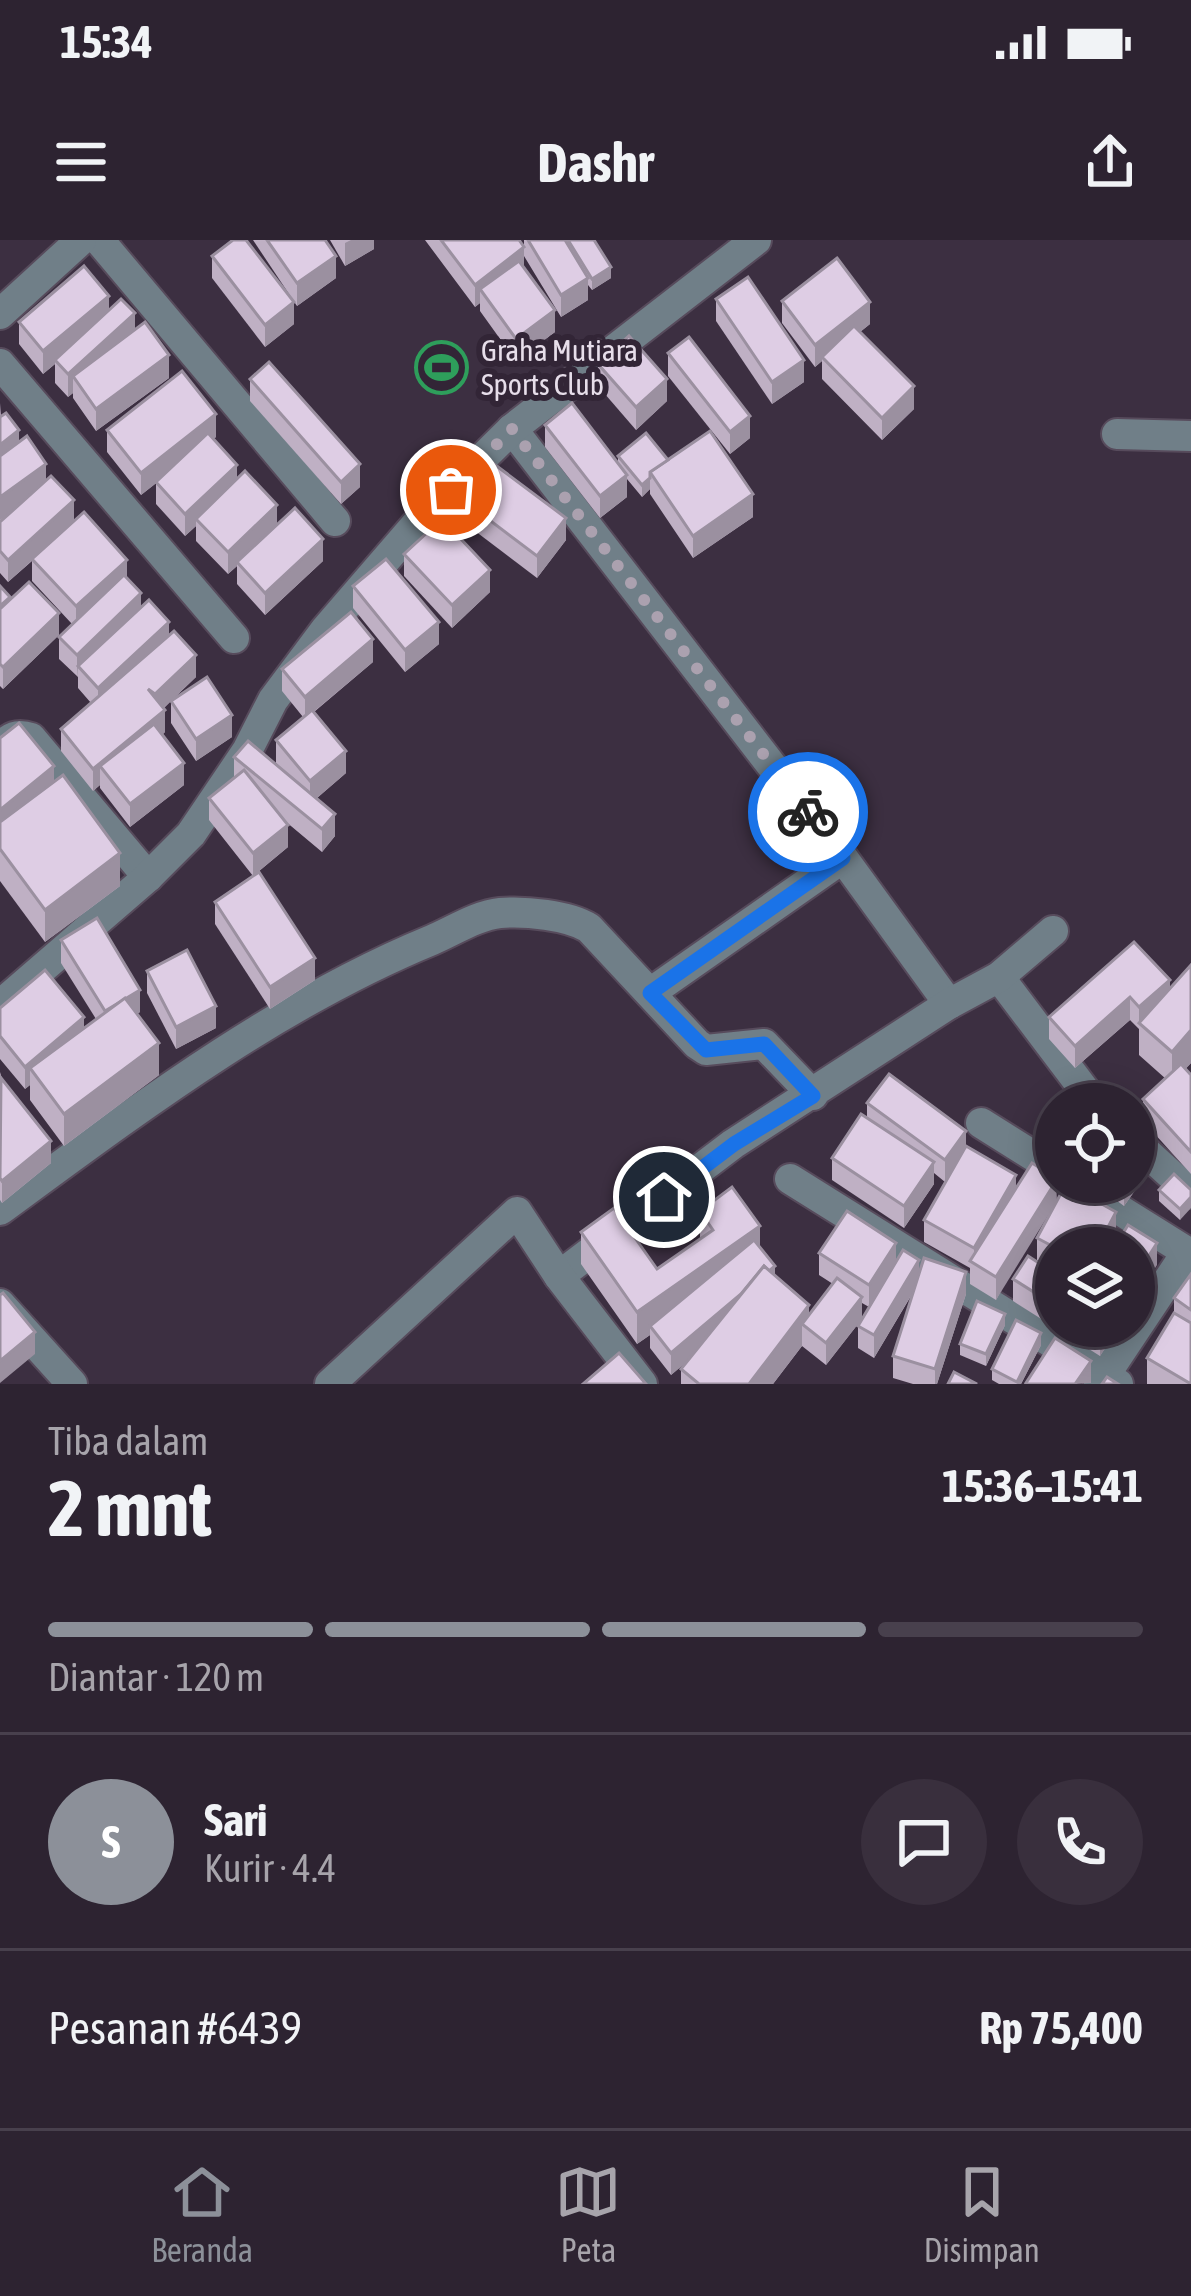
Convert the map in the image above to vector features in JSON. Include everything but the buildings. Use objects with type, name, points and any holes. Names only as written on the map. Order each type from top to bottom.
[{"type":"street","points":[[0,314],[81,240]]},
{"type":"street","points":[[99,240],[335,521]]},
{"type":"street","points":[[0,1005],[148,877],[190,833],[247,751],[273,700],[326,629],[420,520],[512,429],[756,240]]},
{"type":"street","points":[[0,364],[234,638]]},
{"type":"street","points":[[512,429],[843,858],[949,1004]]},
{"type":"street","points":[[1117,434],[1191,436]]},
{"type":"street","points":[[0,747],[21,734],[31,738],[148,877]]},
{"type":"street","points":[[650,993],[843,858]]},
{"type":"street","points":[[0,1210],[123,1120],[282,1018],[397,954],[500,914],[577,921],[706,1050],[764,1044],[813,1096]]},
{"type":"street","points":[[559,1276],[734,1144],[949,1004],[999,977],[1052,931]]},
{"type":"street","points":[[999,977],[1079,1083]]},
{"type":"street","points":[[981,1123],[1035,1157]]},
{"type":"street","points":[[1155,1160],[1191,1193]]},
{"type":"street","points":[[790,1179],[1107,1381],[1190,1250],[1111,1203]]},
{"type":"street","points":[[330,1384],[518,1212],[559,1276],[642,1384]]},
{"type":"street","points":[[0,1304],[72,1384]]},
{"type":"way so far","points":[[451,490],[512,429],[808,812]]},
{"type":"place","name":"Graha Mutiara Sports Club","points":[[442,367]]},
{"type":"route","points":[[664,1197],[734,1144],[813,1096],[764,1044],[706,1050],[650,993],[843,858],[808,812]]}]
